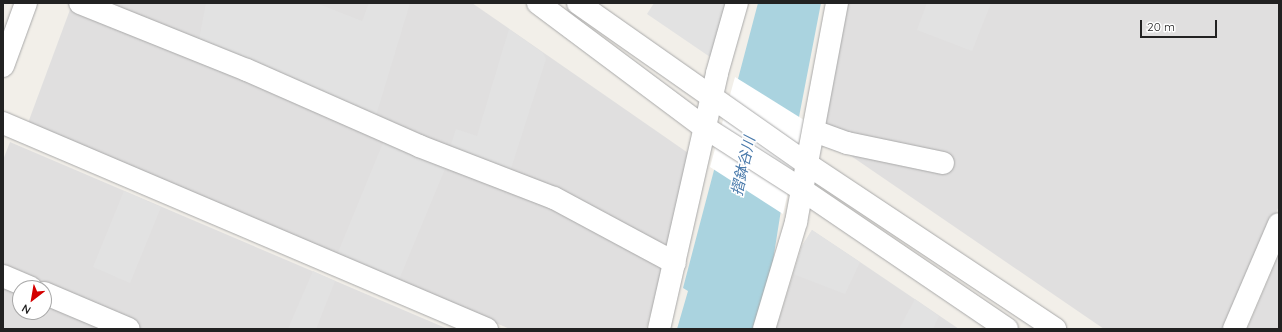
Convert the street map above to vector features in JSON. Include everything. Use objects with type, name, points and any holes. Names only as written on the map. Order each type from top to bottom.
[{"type":"street","points":[[3,66],[26,3]]},
{"type":"street","points":[[80,3],[247,70],[419,146],[554,198],[672,271]]},
{"type":"street","points":[[538,3],[712,131],[1007,329]]},
{"type":"street","points":[[578,3],[802,160],[1055,329]]},
{"type":"street","points":[[659,329],[672,271],[719,103],[737,3]]},
{"type":"street","points":[[764,329],[796,222],[796,186],[802,160],[814,131],[837,3]]},
{"type":"street","points":[[3,123],[487,329]]},
{"type":"street","points":[[814,131],[847,143],[943,163]]},
{"type":"street","points":[[1234,329],[1279,224]]},
{"type":"street","points":[[3,276],[12,280]]},
{"type":"street","points":[[52,297],[129,329]]},
{"type":"shaded area","points":[[95,3],[472,3],[691,155],[669,254]]},
{"type":"shaded area","points":[[206,3],[316,3],[362,21],[369,3],[410,3],[375,119],[198,45]]},
{"type":"shaded area","points":[[654,3],[730,3],[713,59],[647,14]]},
{"type":"shaded area","points":[[845,3],[1279,3],[1279,206],[1226,329],[1104,329],[835,145],[822,123]]},
{"type":"shaded area","points":[[927,3],[991,3],[972,51],[917,30]]},
{"type":"shaded area","points":[[71,7],[547,201],[666,264],[646,329],[510,329],[28,123]]},
{"type":"shaded area","points":[[509,29],[543,53],[546,59],[509,175],[449,151],[456,129],[477,136]]},
{"type":"shaded area","points":[[385,138],[447,164],[398,282],[337,255]]},
{"type":"shaded area","points":[[10,142],[448,329],[143,329],[52,290],[52,280],[29,280],[3,269],[3,160]]},
{"type":"shaded area","points":[[124,191],[161,207],[130,283],[93,267]]},
{"type":"shaded area","points":[[812,230],[959,329],[776,329],[802,246]]},
{"type":"shaded area","points":[[812,230],[860,262],[845,294],[793,274],[802,246]]},
{"type":"shaded area","points":[[1279,254],[1279,329],[1247,329]]},
{"type":"shaded area","points":[[313,271],[335,281],[316,329],[288,329]]},
{"type":"shaded area","points":[[3,283],[12,287],[12,320],[52,320],[52,303],[111,329],[3,329]]},
{"type":"shaded area","points":[[915,299],[939,316],[933,329],[899,329]]},
{"type":"water","name":"摺鉢谷川","points":[[758,3],[821,3],[781,210],[766,305],[754,329],[677,329],[688,291],[683,288]]},
{"type":"pier","points":[[735,77],[804,120],[783,214],[710,167]]}]
